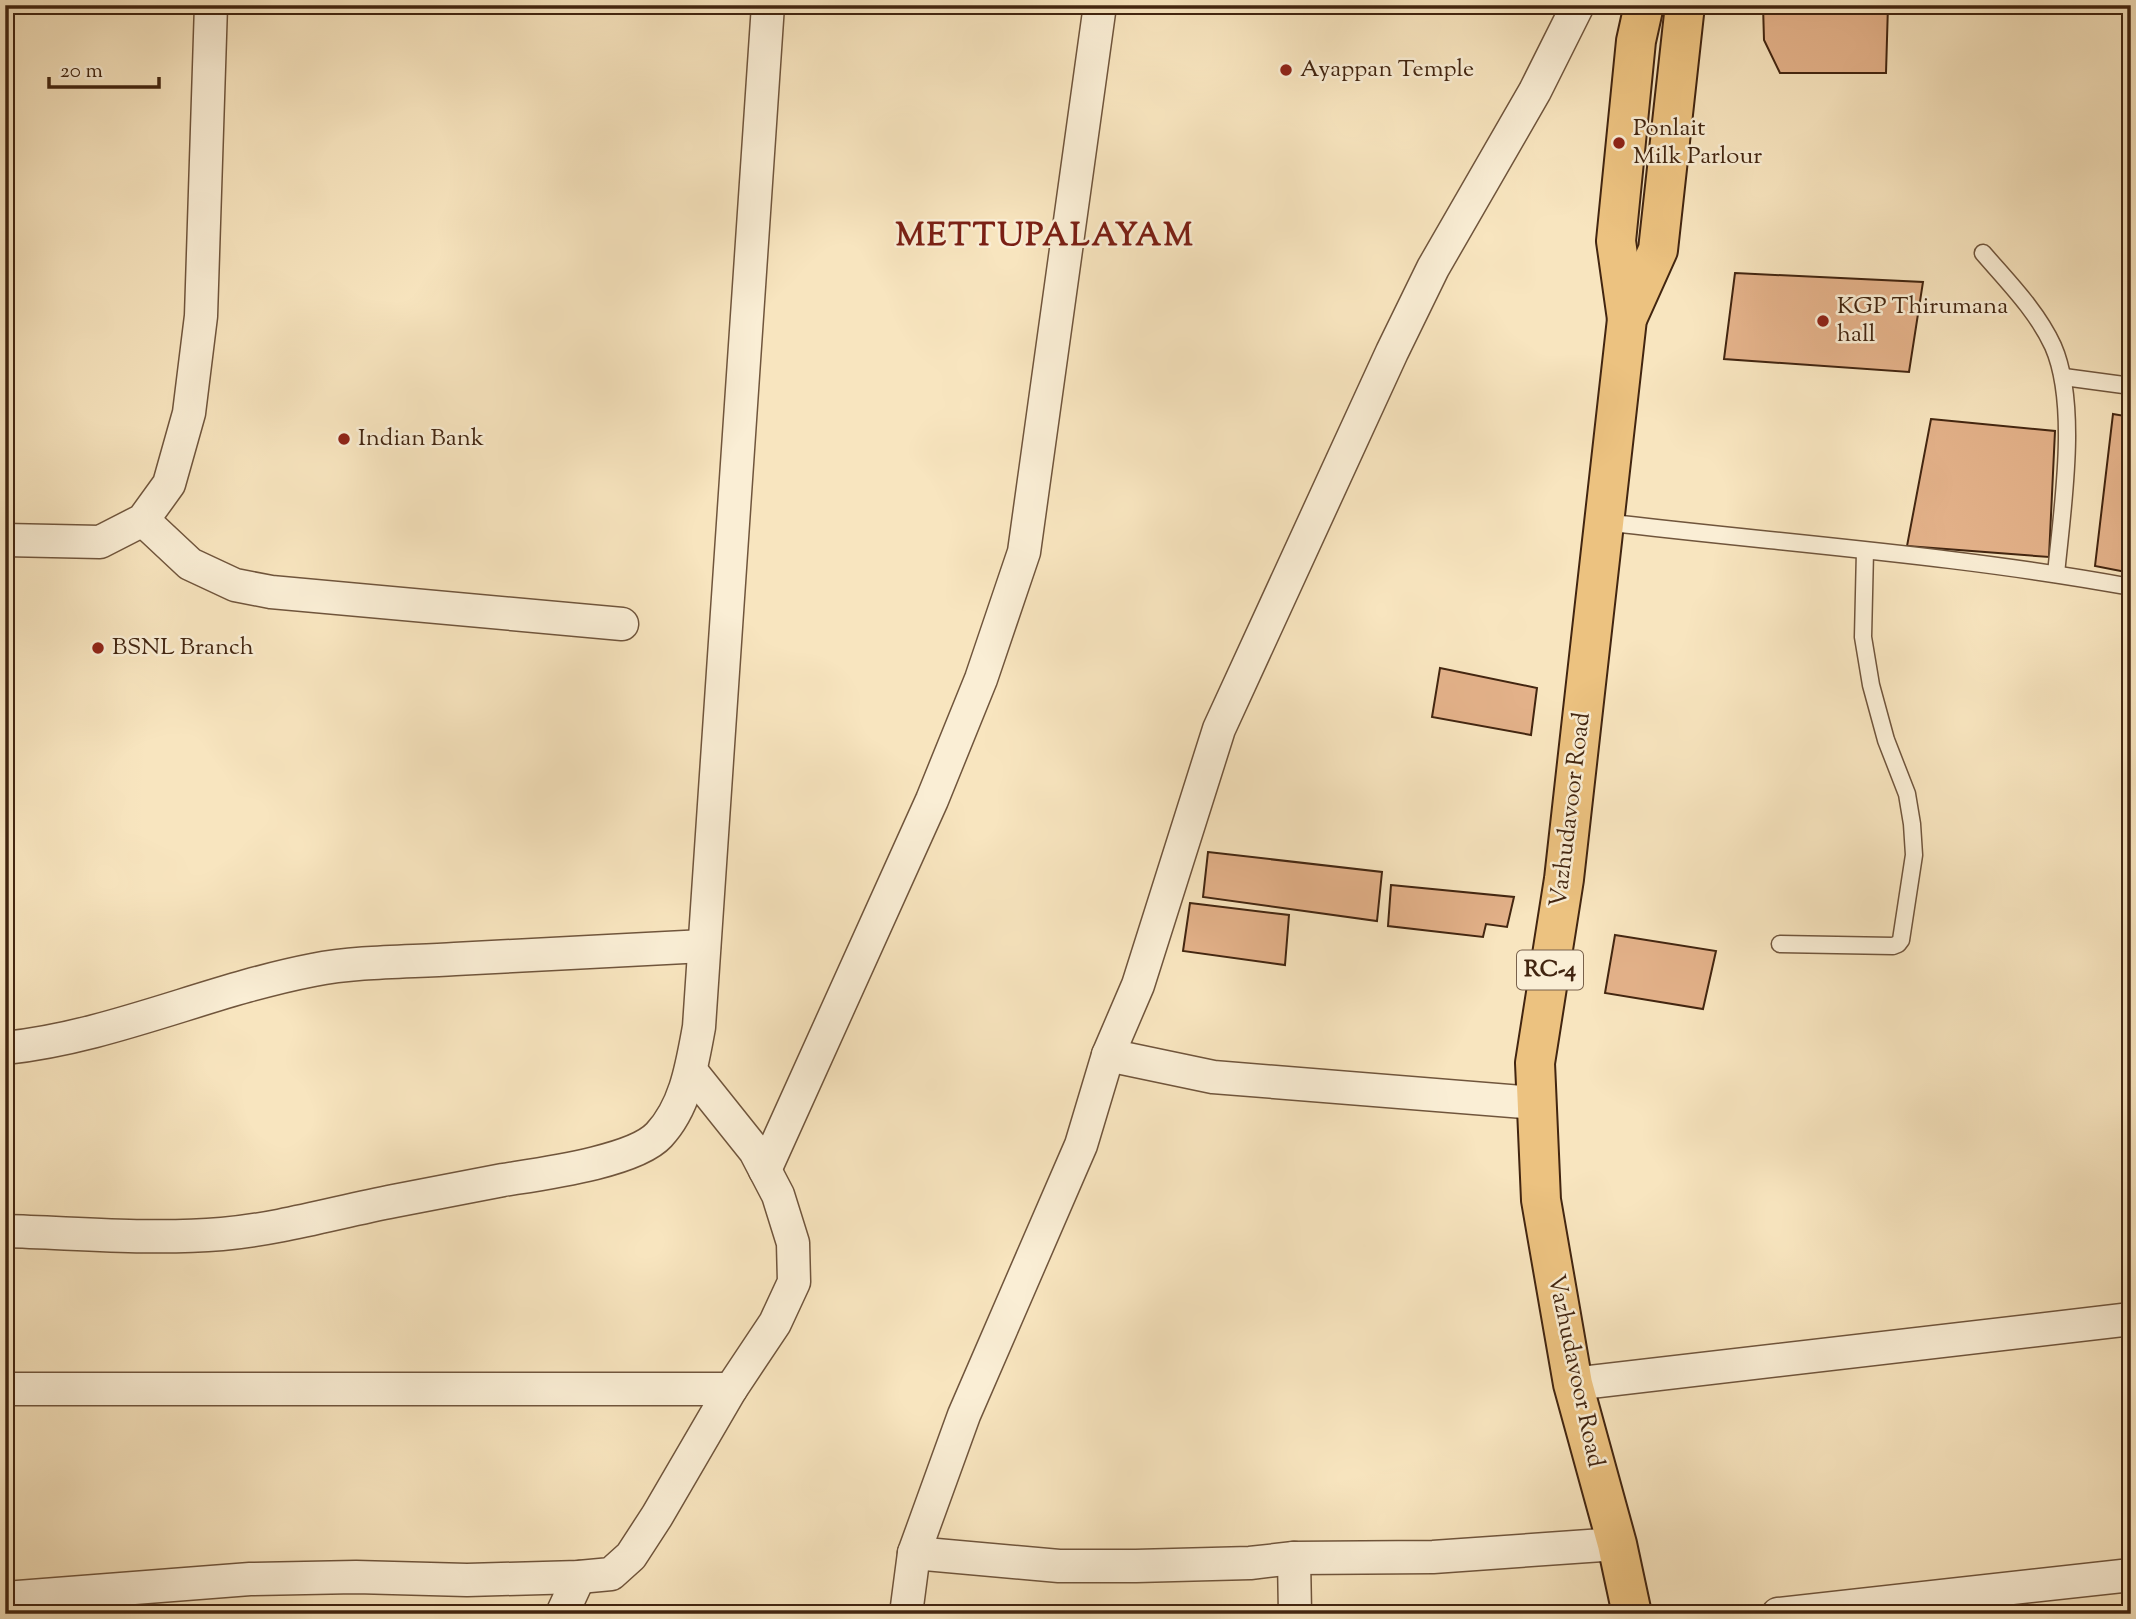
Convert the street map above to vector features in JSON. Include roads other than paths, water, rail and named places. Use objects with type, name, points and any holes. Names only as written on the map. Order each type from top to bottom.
[{"type":"main road","points":[[1627,319],[1616,242],[1636,41],[1644,5]]},
{"type":"main road","name":"Vazhudavoor Road","points":[[1632,1614],[1617,1544],[1573,1384],[1541,1200],[1535,1063],[1564,880],[1627,319],[1658,250],[1685,5]]},
{"type":"street","points":[[5,540],[100,542],[143,520],[169,485],[189,413],[201,316],[211,5]]},
{"type":"street","points":[[5,1231],[168,1237],[223,1234],[263,1228],[391,1201],[577,1168],[636,1149],[658,1136],[677,1109],[691,1071],[699,1027],[768,5]]},
{"type":"street","points":[[765,1170],[932,800],[981,679],[1024,552],[1100,5]]},
{"type":"street","points":[[906,1614],[914,1553],[964,1415],[1081,1145],[1108,1055],[1138,985],[1219,729],[1433,268],[1535,91],[1578,5]]},
{"type":"street","points":[[143,520],[190,564],[235,585],[271,592],[622,624]]},
{"type":"street","points":[[5,1048],[37,1045],[100,1031],[227,990],[315,969],[704,946]]},
{"type":"street","points":[[1108,1055],[1213,1077],[1536,1103]]},
{"type":"street","points":[[5,1598],[106,1602],[250,1579],[579,1577],[611,1574],[631,1556],[657,1516],[731,1389],[775,1323],[794,1282],[793,1243],[778,1195],[755,1151],[691,1071]]},
{"type":"street","points":[[1573,1384],[2131,1319]]},
{"type":"street","points":[[5,1389],[731,1389]]},
{"type":"street","points":[[914,1553],[1059,1566],[1250,1563],[1294,1558],[1433,1557],[1617,1544]]},
{"type":"street","points":[[1294,1558],[1295,1614]]},
{"type":"street","points":[[1778,1614],[2131,1575]]},
{"type":"street","points":[[562,1614],[579,1577]]},
{"type":"lane","points":[[1983,253],[2038,318],[2053,346],[2064,377],[2067,453],[2056,574]]},
{"type":"lane","points":[[2064,377],[2131,386]]},
{"type":"lane","points":[[1604,522],[1821,544],[2056,574],[2131,587]]},
{"type":"lane","points":[[1780,944],[1893,946],[1901,940],[1914,855],[1912,824],[1908,794],[1886,740],[1871,685],[1863,636],[1865,551]]},
{"type":"place","name":"Ayappan Temple","points":[[1286,70]]},
{"type":"place","name":"Ponlait Milk Parlour","points":[[1619,143]]},
{"type":"place","name":"KGP Thirumana hall","points":[[1823,321]]},
{"type":"place","name":"Indian Bank","points":[[344,439]]},
{"type":"place","name":"BSNL Branch","points":[[98,648]]},
{"type":"district","name":"METTUPALAYAM","points":[[1045,237]]}]
